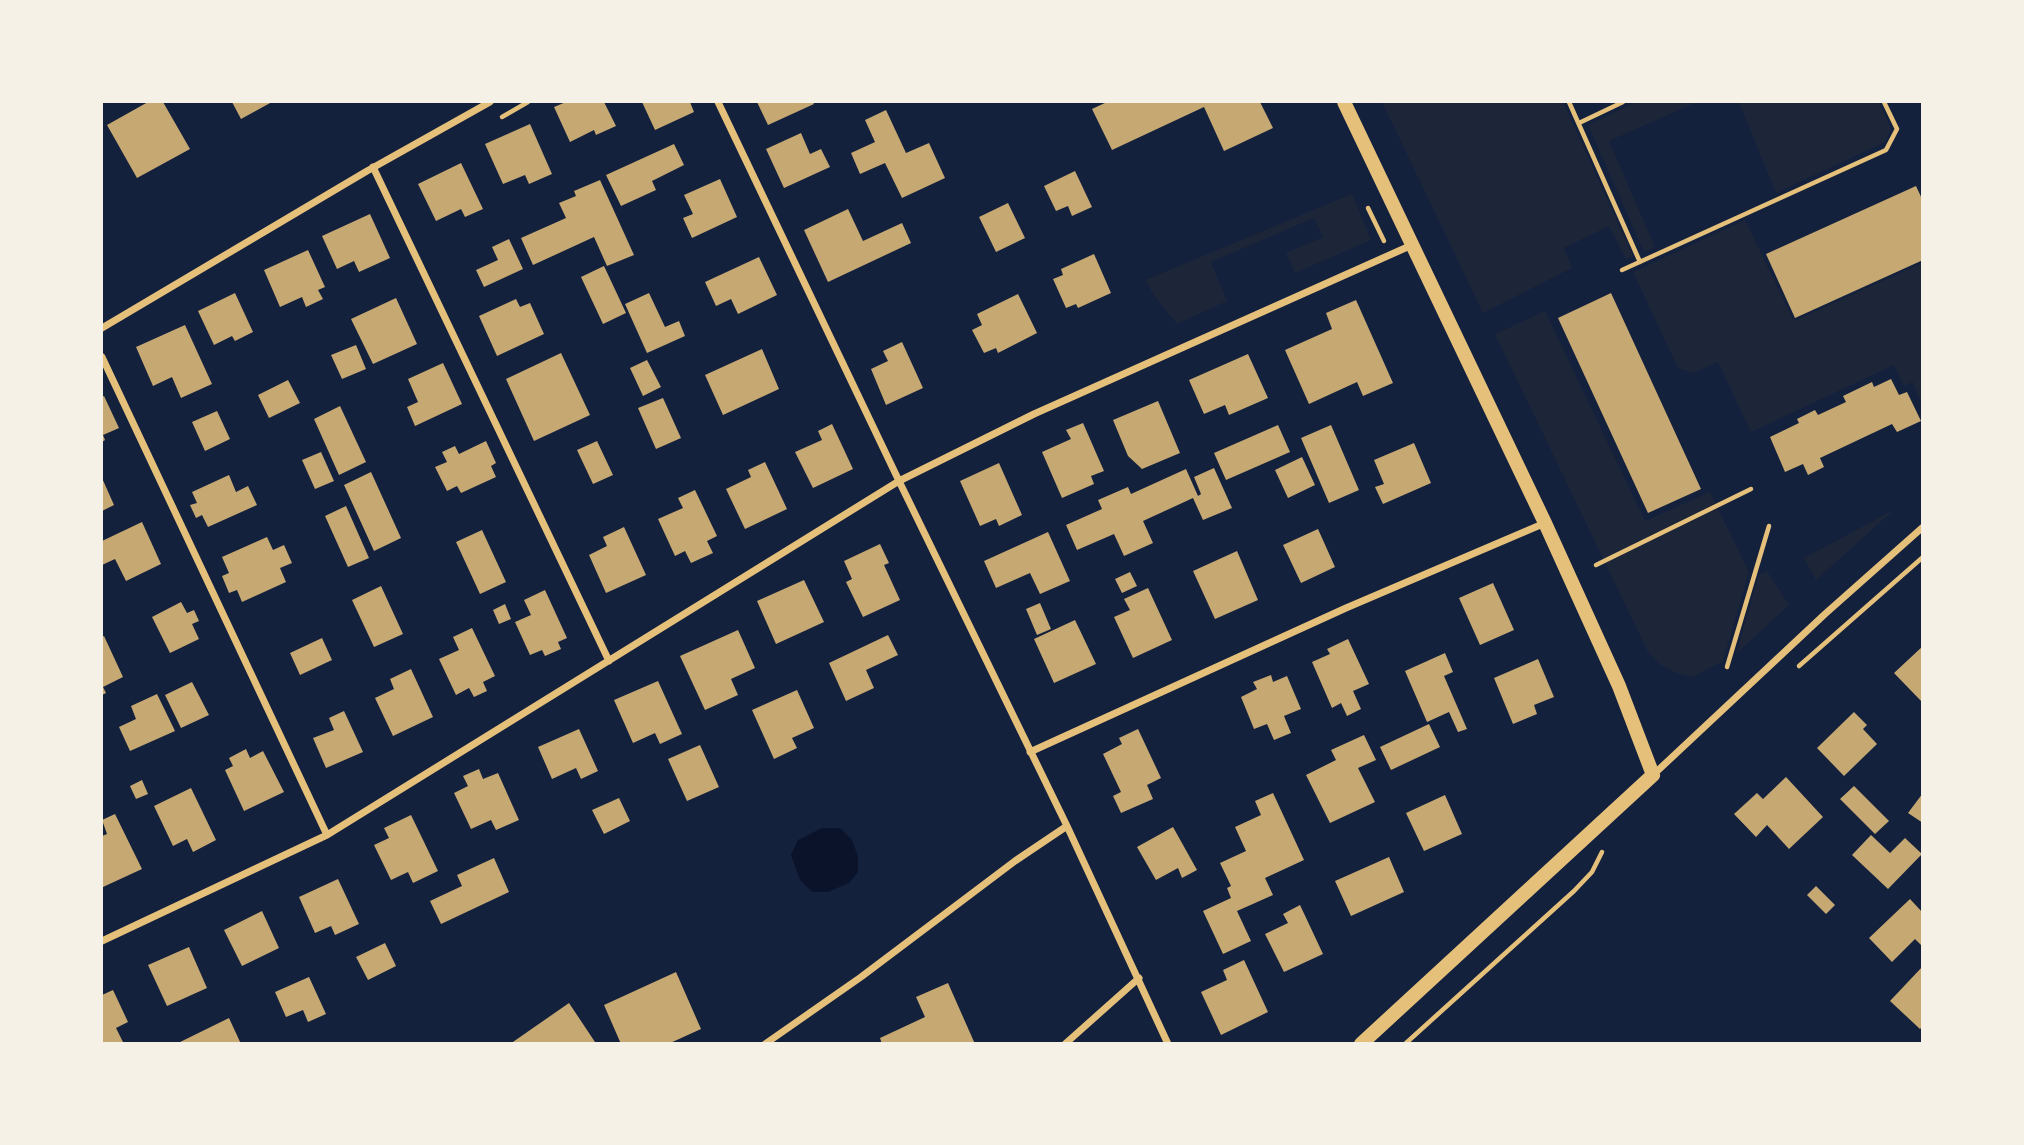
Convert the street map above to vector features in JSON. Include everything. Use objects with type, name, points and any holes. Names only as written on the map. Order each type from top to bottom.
[{"type":"main road","points":[[1344,102],[1545,523],[1619,686],[1653,775],[1361,1044]]},
{"type":"street","points":[[102,328],[373,167],[490,102]]},
{"type":"street","points":[[718,102],[1067,826],[1168,1044]]},
{"type":"street","points":[[373,167],[609,661]]},
{"type":"street","points":[[102,941],[327,835],[899,481],[1034,414],[1412,245]]},
{"type":"street","points":[[102,357],[327,835]]},
{"type":"street","points":[[1030,752],[1346,608],[1545,523]]},
{"type":"street","points":[[1653,775],[1825,614],[1923,527]]},
{"type":"street","points":[[765,1044],[1067,826]]},
{"type":"street","points":[[1065,1044],[1139,978]]},
{"type":"path","points":[[1569,102],[1640,262]]},
{"type":"path","points":[[1579,123],[1623,102]]},
{"type":"path","points":[[1622,271],[1885,150],[1897,129],[1884,102]]},
{"type":"path","points":[[1596,565],[1751,489]]},
{"type":"path","points":[[1727,667],[1769,526]]},
{"type":"path","points":[[1789,675],[1923,557]]},
{"type":"path","points":[[1405,1044],[1574,891],[1592,872],[1605,843]]},
{"type":"shaded area","points":[[1382,102],[1563,102],[1633,256],[1626,259],[1609,226],[1564,248],[1572,268],[1483,313]]},
{"type":"shaded area","points":[[1636,102],[1697,102],[1609,141],[1655,247],[1644,252],[1588,125]]},
{"type":"shaded area","points":[[1739,102],[1879,102],[1891,129],[1885,142],[1776,193]]},
{"type":"shaded area","points":[[1352,194],[1371,240],[1295,273],[1286,253],[1323,237],[1314,218],[1211,262],[1227,301],[1177,324],[1145,280]]},
{"type":"shaded area","points":[[1745,220],[1794,321],[1922,263],[1922,405],[1913,382],[1904,386],[1894,365],[1751,432],[1718,362],[1693,373],[1678,368],[1633,272]]},
{"type":"shaded area","points":[[1545,311],[1645,521],[1710,492],[1749,572],[1723,661],[1692,677],[1661,665],[1648,652],[1495,334]]},
{"type":"shaded area","points":[[1895,509],[1816,580],[1804,558]]},
{"type":"shaded area","points":[[1767,571],[1789,605],[1736,654],[1759,575]]},
{"type":"shaded area","points":[[822,828],[840,828],[852,840],[858,856],[858,872],[849,883],[828,892],[812,892],[800,880],[791,855],[798,840]]},
{"type":"building","points":[[148,102],[163,102],[190,149],[137,178],[107,125]]},
{"type":"building","points":[[232,102],[272,102],[241,119]]},
{"type":"building","points":[[566,102],[604,102],[616,126],[596,135],[594,130],[570,142],[554,107]]},
{"type":"building","points":[[642,102],[690,102],[694,112],[655,130]]},
{"type":"building","points":[[757,102],[813,102],[814,104],[768,125]]},
{"type":"building","points":[[1107,102],[1260,102],[1273,128],[1224,151],[1204,107],[1112,150],[1092,109]]},
{"type":"building","points":[[886,110],[906,153],[929,143],[945,178],[902,198],[885,163],[860,174],[851,153],[875,142],[865,120]]},
{"type":"building","points":[[530,124],[552,174],[529,184],[525,175],[503,184],[485,144]]},
{"type":"building","points":[[801,133],[810,154],[821,149],[830,167],[784,188],[766,149]]},
{"type":"building","points":[[674,144],[684,165],[652,181],[656,190],[621,206],[606,175]]},
{"type":"building","points":[[461,163],[483,209],[465,217],[461,209],[436,221],[418,184]]},
{"type":"building","points":[[1075,171],[1092,207],[1072,216],[1068,206],[1056,211],[1044,186]]},
{"type":"building","points":[[720,179],[737,217],[692,238],[683,218],[693,214],[684,195]]},
{"type":"building","points":[[600,180],[634,255],[607,266],[594,237],[533,265],[521,238],[566,218],[559,203],[576,196],[574,191]]},
{"type":"building","points":[[1916,186],[1923,201],[1923,260],[1795,318],[1766,254]]},
{"type":"building","points":[[1008,203],[1025,238],[996,252],[979,217]]},
{"type":"building","points":[[848,209],[863,241],[902,223],[911,243],[828,282],[804,230]]},
{"type":"building","points":[[370,214],[390,258],[359,272],[354,261],[337,269],[322,236]]},
{"type":"building","points":[[509,239],[523,269],[484,287],[476,270],[498,260],[492,247]]},
{"type":"building","points":[[308,250],[325,287],[318,290],[323,299],[306,307],[302,297],[280,307],[264,270]]},
{"type":"building","points":[[1094,254],[1111,293],[1078,308],[1076,304],[1066,308],[1053,279],[1063,275],[1061,269]]},
{"type":"building","points":[[759,257],[777,295],[738,314],[731,299],[716,306],[705,282]]},
{"type":"building","points":[[604,266],[626,313],[603,324],[581,277]]},
{"type":"building","points":[[235,293],[253,332],[235,341],[232,336],[214,345],[198,311]]},
{"type":"building","points":[[649,293],[665,327],[679,321],[685,336],[647,353],[625,304]]},
{"type":"building","points":[[1611,293],[1701,489],[1648,513],[1558,318]]},
{"type":"building","points":[[1018,294],[1037,333],[998,353],[996,348],[984,353],[972,330],[982,325],[977,314]]},
{"type":"building","points":[[396,298],[417,344],[373,364],[351,319]]},
{"type":"building","points":[[516,299],[520,307],[530,303],[544,334],[497,356],[479,316]]},
{"type":"building","points":[[1356,300],[1393,383],[1363,396],[1357,382],[1309,404],[1285,350],[1332,329],[1326,313]]},
{"type":"building","points":[[185,325],[212,384],[181,398],[172,377],[153,386],[136,347]]},
{"type":"building","points":[[902,342],[923,388],[886,405],[871,369],[888,361],[883,351]]},
{"type":"building","points":[[356,345],[366,369],[342,379],[331,355]]},
{"type":"building","points":[[762,349],[779,389],[723,415],[705,375]]},
{"type":"building","points":[[561,353],[590,415],[534,441],[506,379]]},
{"type":"building","points":[[1248,354],[1268,398],[1229,415],[1225,405],[1204,414],[1189,380]]},
{"type":"building","points":[[647,360],[661,387],[643,396],[630,368]]},
{"type":"building","points":[[443,363],[462,404],[415,426],[407,407],[418,402],[408,379]]},
{"type":"building","points":[[1891,379],[1899,395],[1907,392],[1921,421],[1897,432],[1892,424],[1820,458],[1824,467],[1808,475],[1803,464],[1785,472],[1770,437],[1799,423],[1797,419],[1815,410],[1818,415],[1846,402],[1843,396],[1872,382],[1874,387]]},
{"type":"building","points":[[288,380],[300,403],[269,418],[258,395]]},
{"type":"building","points":[[104,396],[119,428],[103,435],[105,440],[102,442],[102,397]]},
{"type":"building","points":[[663,398],[681,438],[656,449],[638,408]]},
{"type":"building","points":[[1158,401],[1180,453],[1142,469],[1128,456],[1113,420]]},
{"type":"building","points":[[340,406],[366,462],[339,475],[314,419]]},
{"type":"building","points":[[217,411],[230,439],[205,451],[192,422]]},
{"type":"building","points":[[1083,423],[1104,471],[1091,476],[1094,484],[1062,498],[1042,452],[1071,439],[1066,430]]},
{"type":"building","points":[[832,424],[853,469],[813,488],[795,452],[822,440],[818,431]]},
{"type":"building","points":[[1278,425],[1290,452],[1226,480],[1214,453]]},
{"type":"building","points":[[1331,425],[1359,490],[1329,503],[1301,438]]},
{"type":"building","points":[[486,441],[496,463],[491,466],[496,477],[461,493],[457,486],[447,491],[435,467],[447,462],[442,452],[455,446],[459,454]]},
{"type":"building","points":[[597,441],[613,475],[593,484],[577,450]]},
{"type":"building","points":[[1414,443],[1431,483],[1383,504],[1375,487],[1384,484],[1374,460]]},
{"type":"building","points":[[321,452],[334,481],[315,489],[302,460]]},
{"type":"building","points":[[1302,457],[1315,485],[1288,498],[1275,470]]},
{"type":"building","points":[[765,462],[787,509],[745,529],[726,489],[751,477],[748,470]]},
{"type":"building","points":[[999,463],[1022,515],[999,526],[996,519],[980,526],[960,481]]},
{"type":"building","points":[[1214,468],[1232,508],[1203,520],[1193,498],[1143,521],[1153,543],[1124,556],[1114,534],[1077,550],[1066,525],[1102,509],[1098,500],[1128,487],[1131,494],[1186,469],[1198,496],[1201,494],[1194,477]]},
{"type":"building","points":[[371,472],[401,538],[374,551],[344,485]]},
{"type":"building","points":[[229,475],[236,492],[248,486],[257,505],[208,527],[202,515],[196,518],[190,505],[197,503],[192,492]]},
{"type":"building","points":[[102,478],[114,505],[102,511]]},
{"type":"building","points":[[695,490],[717,536],[707,541],[713,553],[691,563],[685,551],[675,556],[658,519],[683,508],[678,498]]},
{"type":"building","points":[[346,506],[369,558],[348,567],[325,516]]},
{"type":"building","points":[[142,522],[161,564],[126,581],[115,559],[102,565],[102,541]]},
{"type":"building","points":[[624,527],[646,575],[606,593],[589,555],[607,546],[603,537]]},
{"type":"building","points":[[1318,529],[1335,567],[1301,583],[1283,545]]},
{"type":"building","points":[[482,530],[506,582],[480,594],[456,542]]},
{"type":"building","points":[[1048,532],[1070,581],[1040,594],[1030,573],[996,588],[984,561]]},
{"type":"building","points":[[267,537],[273,550],[284,545],[292,563],[280,568],[286,582],[242,602],[237,590],[229,593],[222,576],[229,573],[222,557]]},
{"type":"building","points":[[880,544],[889,563],[884,565],[900,600],[863,617],[846,582],[852,579],[844,561]]},
{"type":"building","points":[[1237,551],[1258,600],[1215,619],[1193,571]]},
{"type":"building","points":[[1130,572],[1137,586],[1122,593],[1115,579]]},
{"type":"building","points":[[804,580],[824,622],[776,644],[757,601]]},
{"type":"building","points":[[1493,583],[1514,630],[1480,645],[1459,598]]},
{"type":"building","points":[[381,586],[403,634],[374,647],[352,600]]},
{"type":"building","points":[[1148,588],[1172,640],[1133,658],[1114,617],[1130,610],[1124,599]]},
{"type":"building","points":[[545,590],[567,638],[558,642],[561,649],[545,656],[542,650],[530,655],[515,622],[531,615],[524,600]]},
{"type":"building","points":[[181,602],[187,613],[194,610],[199,621],[192,624],[199,639],[170,653],[152,617]]},
{"type":"building","points":[[1040,603],[1051,629],[1037,635],[1026,609]]},
{"type":"building","points":[[505,604],[511,619],[499,624],[493,610]]},
{"type":"building","points":[[1075,620],[1096,664],[1054,683],[1034,639]]},
{"type":"building","points":[[472,628],[495,676],[483,682],[487,691],[474,697],[469,688],[456,695],[439,659],[459,650],[453,637]]},
{"type":"building","points":[[738,630],[755,668],[731,679],[738,695],[705,710],[680,656]]},
{"type":"building","points":[[888,635],[898,655],[866,670],[874,688],[846,701],[829,663]]},
{"type":"building","points":[[104,636],[123,677],[103,687],[106,693],[102,695],[102,637]]},
{"type":"building","points":[[322,638],[332,660],[300,675],[290,653]]},
{"type":"building","points":[[1348,639],[1369,684],[1353,691],[1361,709],[1347,716],[1341,703],[1332,708],[1312,662],[1330,654],[1327,649]]},
{"type":"building","points":[[1923,646],[1923,703],[1894,673]]},
{"type":"building","points":[[1445,653],[1453,672],[1444,676],[1467,729],[1458,732],[1449,712],[1427,722],[1405,671]]},
{"type":"building","points":[[1538,659],[1554,697],[1534,705],[1537,714],[1513,724],[1494,678]]},
{"type":"building","points":[[411,669],[433,717],[393,736],[375,698],[394,689],[390,679]]},
{"type":"building","points":[[1271,675],[1273,682],[1287,676],[1301,709],[1284,716],[1291,733],[1274,740],[1267,724],[1254,729],[1241,697],[1257,689],[1253,682]]},
{"type":"building","points":[[658,681],[682,734],[660,744],[655,733],[633,743],[614,700]]},
{"type":"building","points":[[192,682],[209,715],[181,728],[165,695]]},
{"type":"building","points":[[797,690],[814,728],[792,738],[797,748],[774,759],[752,710]]},
{"type":"building","points":[[157,694],[175,731],[130,751],[119,727],[136,719],[131,706]]},
{"type":"building","points":[[344,711],[363,752],[326,768],[313,738],[334,730],[329,718]]},
{"type":"building","points":[[1854,712],[1867,725],[1863,729],[1877,744],[1844,776],[1817,748]]},
{"type":"building","points":[[1429,724],[1440,747],[1391,770],[1380,747]]},
{"type":"building","points":[[579,729],[598,771],[581,779],[576,768],[552,779],[538,747]]},
{"type":"building","points":[[1138,729],[1161,778],[1147,785],[1153,799],[1121,813],[1113,796],[1121,792],[1103,754],[1122,744],[1119,738]]},
{"type":"building","points":[[1364,735],[1376,760],[1358,768],[1375,802],[1330,823],[1306,775],[1336,760],[1331,750]]},
{"type":"building","points":[[700,745],[719,787],[687,801],[668,759]]},
{"type":"building","points":[[246,749],[250,758],[263,751],[284,792],[244,811],[225,770],[233,766],[229,758]]},
{"type":"building","points":[[479,769],[483,779],[498,773],[519,820],[496,830],[491,820],[471,829],[454,793],[468,786],[463,776]]},
{"type":"building","points":[[1786,777],[1823,817],[1789,849],[1767,825],[1756,837],[1734,814],[1757,793],[1763,799]]},
{"type":"building","points":[[142,780],[148,794],[136,799],[130,786]]},
{"type":"building","points":[[1854,786],[1889,821],[1875,834],[1840,799]]},
{"type":"building","points":[[191,788],[216,840],[193,852],[187,839],[173,846],[154,806]]},
{"type":"building","points":[[1273,793],[1304,860],[1265,878],[1273,895],[1237,911],[1251,941],[1223,954],[1203,911],[1231,898],[1227,888],[1231,886],[1220,863],[1246,851],[1235,827],[1261,815],[1255,801]]},
{"type":"building","points":[[1923,793],[1923,823],[1908,813]]},
{"type":"building","points":[[1445,795],[1462,834],[1424,851],[1406,813]]},
{"type":"building","points":[[619,798],[630,821],[604,834],[592,810]]},
{"type":"building","points":[[115,814],[142,869],[103,887],[102,836],[107,834],[102,820]]},
{"type":"building","points":[[411,815],[438,871],[413,883],[408,872],[391,880],[374,845],[389,838],[384,828]]},
{"type":"building","points":[[1173,827],[1197,870],[1182,878],[1178,868],[1156,880],[1137,847]]},
{"type":"building","points":[[1871,835],[1890,853],[1905,838],[1922,854],[1888,889],[1852,855]]},
{"type":"building","points":[[1389,857],[1404,892],[1351,916],[1335,881]]},
{"type":"building","points":[[494,858],[509,892],[441,924],[430,901],[462,886],[457,875]]},
{"type":"building","points":[[338,879],[359,924],[335,935],[331,926],[315,933],[299,897]]},
{"type":"building","points":[[1816,886],[1835,905],[1826,914],[1807,895]]},
{"type":"building","points":[[1910,899],[1923,913],[1923,947],[1915,939],[1892,962],[1869,938]]},
{"type":"building","points":[[1300,905],[1323,954],[1284,972],[1265,934],[1288,923],[1283,914]]},
{"type":"building","points":[[262,911],[279,948],[242,966],[224,930]]},
{"type":"building","points":[[385,943],[396,966],[368,980],[356,957]]},
{"type":"building","points":[[189,947],[207,988],[167,1006],[148,965]]},
{"type":"building","points":[[1244,960],[1268,1012],[1221,1035],[1201,992],[1227,980],[1223,970]]},
{"type":"building","points":[[1923,966],[1923,1026],[1920,1029],[1890,1001]]},
{"type":"building","points":[[676,972],[701,1029],[668,1044],[621,1044],[604,1005]]},
{"type":"building","points":[[309,977],[326,1014],[308,1022],[303,1010],[286,1017],[275,992]]},
{"type":"building","points":[[948,983],[975,1044],[882,1044],[880,1038],[925,1017],[916,997]]},
{"type":"building","points":[[113,990],[128,1022],[116,1028],[124,1044],[102,1044],[102,995]]},
{"type":"building","points":[[569,1003],[595,1042],[593,1044],[510,1044]]},
{"type":"building","points":[[229,1018],[241,1044],[176,1044]]}]
